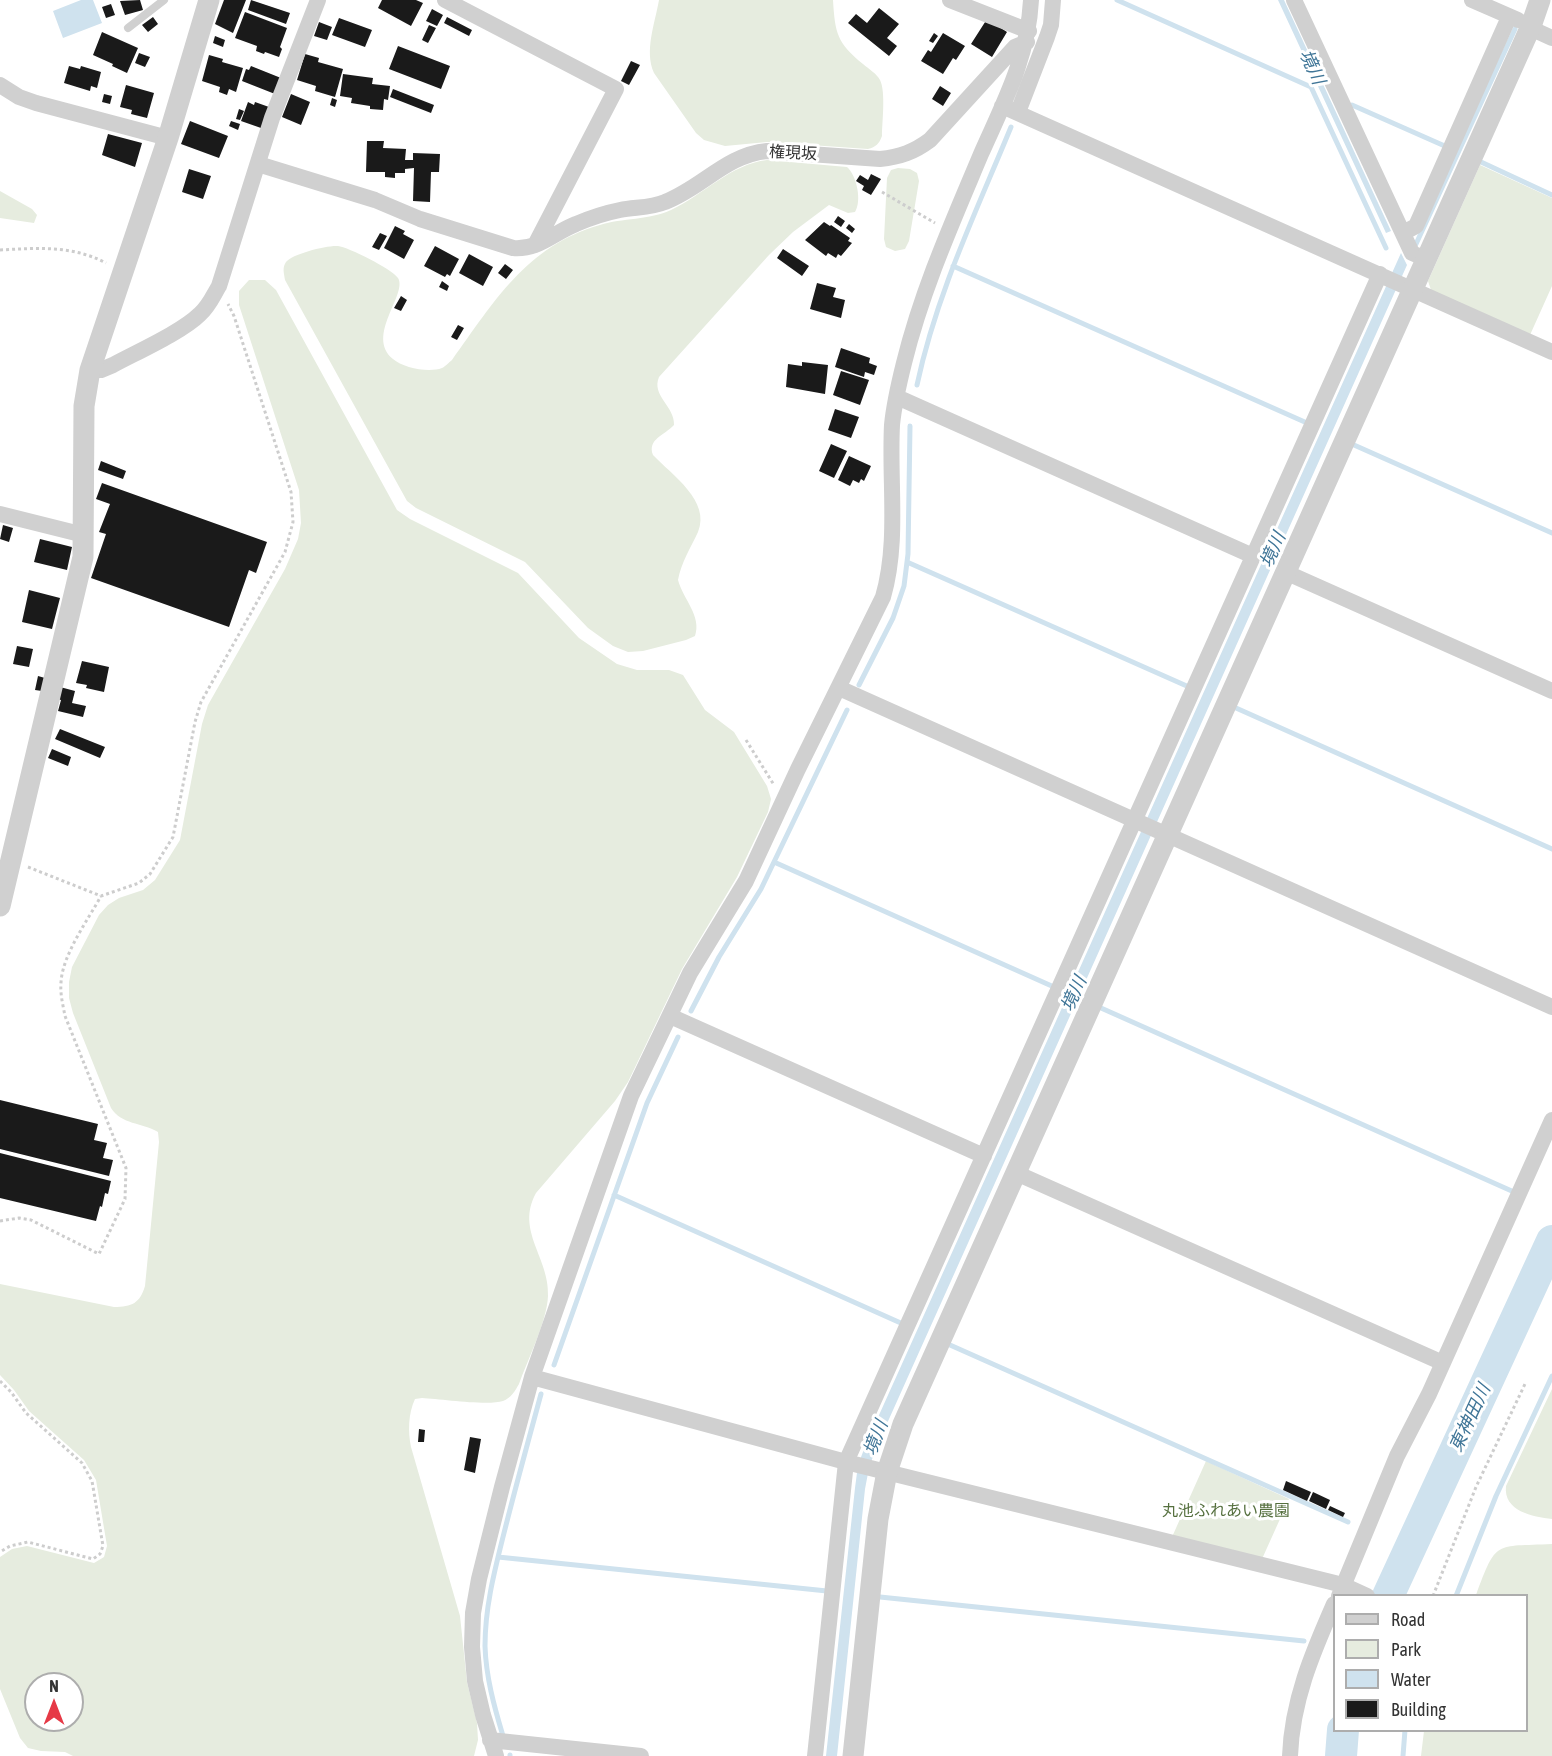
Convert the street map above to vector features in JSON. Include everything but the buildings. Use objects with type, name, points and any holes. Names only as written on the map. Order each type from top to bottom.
[{"type":"street","points":[[0,906],[6,857],[82,557],[84,406],[90,370],[168,138],[209,0]]},
{"type":"street","points":[[90,370],[101,370],[113,365],[186,324],[200,314],[215,292],[272,118],[318,0]]},
{"type":"street","points":[[258,164],[375,200],[420,219],[513,248],[525,249],[535,246],[616,89],[445,0]]},
{"type":"street","points":[[950,0],[1028,36]]},
{"type":"street","points":[[1010,109],[1028,36],[1031,0]]},
{"type":"street","points":[[496,1756],[478,1698],[474,1673],[473,1612],[502,1486],[532,1377],[631,1096],[697,960],[746,881],[787,793],[878,611],[887,583],[891,553],[892,425],[917,317],[949,230],[1047,37],[1051,25],[1053,0]]},
{"type":"street","points":[[1294,0],[1412,253],[1425,260]]},
{"type":"street","points":[[1472,0],[1552,38]]},
{"type":"street","points":[[853,1756],[881,1471],[1016,1173],[1162,834],[1285,572],[1408,286],[1425,260],[1540,0]]},
{"type":"street","points":[[1403,233],[1416,226],[1509,16]]},
{"type":"street","name":"権現坂","points":[[535,246],[553,235],[597,216],[664,203],[740,157],[753,152],[880,159],[898,158],[915,151],[930,140],[1015,47],[1028,36]]},
{"type":"street","points":[[0,85],[20,98],[168,138]]},
{"type":"street","points":[[1010,109],[1552,352]]},
{"type":"street","points":[[815,1756],[850,1463],[984,1156],[1137,822],[1253,556],[1383,275]]},
{"type":"street","points":[[897,397],[1253,556]]},
{"type":"street","points":[[0,514],[84,535]]},
{"type":"street","points":[[1285,572],[1552,691]]},
{"type":"street","points":[[839,688],[1552,1007]]},
{"type":"street","points":[[670,1016],[984,1156]]},
{"type":"street","points":[[532,1377],[850,1463],[1351,1591],[1397,1456],[1443,1363],[1552,1120]]},
{"type":"street","points":[[1016,1173],[1443,1363]]},
{"type":"street","points":[[1290,1756],[1293,1716],[1302,1684],[1313,1652],[1333,1608]]},
{"type":"street","points":[[490,1740],[641,1756]]},
{"type":"lane","points":[[128,28],[164,0]]},
{"type":"path","points":[[882,192],[922,217],[949,230]]},
{"type":"path","points":[[0,250],[42,247],[67,250],[95,257],[122,273]]},
{"type":"path","points":[[0,1221],[19,1218],[31,1220],[99,1254],[125,1198],[126,1168],[65,1016],[61,999],[64,964],[101,896],[139,882],[150,874],[173,837],[195,722],[201,702],[278,565],[290,537],[293,507],[291,492],[234,316],[226,301],[215,292]]},
{"type":"path","points":[[746,740],[771,783],[787,793]]},
{"type":"path","points":[[6,857],[101,896]]},
{"type":"path","points":[[0,1381],[26,1413],[88,1471],[92,1481],[103,1546],[100,1554],[93,1559],[28,1542],[10,1546],[0,1552]]},
{"type":"path","points":[[1434,1594],[1476,1487],[1525,1384]]},
{"type":"green space","points":[[659,0],[833,0],[835,21],[843,43],[854,57],[877,76],[882,85],[883,116],[880,141],[868,149],[767,142],[725,146],[704,140],[696,133],[654,73],[651,64],[651,37]]},
{"type":"green space","points":[[767,160],[847,167],[856,182],[857,207],[855,212],[848,213],[829,205],[793,232],[769,255],[659,377],[658,390],[671,412],[674,425],[652,445],[653,455],[688,489],[699,510],[701,521],[678,580],[694,615],[696,629],[695,636],[686,640],[643,651],[628,652],[613,646],[588,628],[525,562],[416,508],[407,501],[285,280],[284,266],[290,259],[302,253],[338,246],[360,254],[388,269],[398,278],[400,285],[385,327],[383,339],[386,350],[393,359],[403,365],[423,370],[437,369],[452,360],[482,317],[514,279],[552,247],[574,234],[600,225],[654,216],[671,210],[741,167]]},
{"type":"green space","points":[[1480,165],[1552,198],[1552,286],[1530,335],[1431,290],[1428,281]]},
{"type":"green space","points":[[910,169],[917,173],[919,181],[909,241],[905,249],[895,251],[886,247],[884,239],[887,178],[891,170]]},
{"type":"green space","points":[[0,191],[32,209],[37,215],[34,223],[0,218]]},
{"type":"green space","points":[[249,280],[265,280],[276,290],[397,510],[410,519],[518,573],[579,638],[617,664],[637,670],[669,670],[683,675],[705,710],[734,732],[767,786],[771,799],[768,812],[737,877],[682,969],[628,1082],[615,1101],[536,1193],[529,1220],[544,1269],[548,1296],[541,1328],[517,1387],[508,1398],[496,1402],[415,1399],[411,1411],[409,1435],[411,1447],[460,1616],[467,1682],[477,1723],[478,1740],[474,1756],[73,1756],[65,1752],[28,1748],[20,1738],[0,1689],[0,1557],[12,1549],[27,1546],[94,1563],[104,1557],[107,1546],[96,1480],[84,1460],[29,1411],[0,1375],[0,1284],[114,1307],[134,1303],[141,1296],[145,1286],[159,1142],[158,1132],[121,1118],[111,1108],[73,1013],[69,998],[72,967],[99,915],[119,898],[143,890],[155,880],[180,840],[202,724],[208,705],[285,569],[298,539],[301,523],[299,490],[239,305],[239,291]]},
{"type":"green space","points":[[1552,1389],[1552,1519],[1536,1517],[1514,1507],[1506,1495],[1506,1486]]},
{"type":"green space","name":"丸池ふれあい農園","points":[[1206,1461],[1289,1499],[1262,1559],[1172,1537]]},
{"type":"green space","points":[[1552,1544],[1552,1756],[1421,1756],[1424,1732],[1528,1732],[1528,1594],[1476,1594],[1494,1555],[1500,1550],[1519,1545]]},
{"type":"water","points":[[81,0],[93,0],[102,23],[63,38],[53,11]]},
{"type":"water","name":"境川","points":[[1278,0],[1284,0],[1391,231],[1386,233]]},
{"type":"water","name":"境川","points":[[1401,253],[1407,265],[876,1448],[865,1489],[837,1756],[826,1756],[855,1488],[858,1465],[866,1444]]},
{"type":"waterway","name":"境川","points":[[1117,0],[1311,87],[1386,248]]},
{"type":"waterway","points":[[1416,244],[1515,29]]},
{"type":"waterway","points":[[1352,105],[1447,147]]},
{"type":"waterway","points":[[917,385],[946,286],[1011,127]]},
{"type":"waterway","points":[[1481,162],[1552,195]]},
{"type":"waterway","points":[[953,266],[1307,423]]},
{"type":"waterway","points":[[859,685],[893,618],[904,586],[908,554],[910,426]]},
{"type":"waterway","points":[[1354,445],[1552,533]]},
{"type":"waterway","points":[[907,562],[1189,687]]},
{"type":"waterway","points":[[1236,708],[1552,849]]},
{"type":"waterway","points":[[691,1011],[719,957],[761,889],[847,710]]},
{"type":"waterway","points":[[774,862],[1054,987]]},
{"type":"waterway","points":[[1101,1008],[1514,1192]]},
{"type":"waterway","points":[[554,1365],[647,1103],[678,1037]]},
{"type":"waterway","points":[[614,1195],[903,1324]]},
{"type":"waterway","name":"東神田川","points":[[1389,1594],[1552,1241]]},
{"type":"waterway","points":[[950,1345],[1348,1522]]},
{"type":"waterway","points":[[1457,1594],[1496,1496],[1552,1376]]},
{"type":"waterway","points":[[503,1736],[487,1669],[485,1646],[487,1618],[500,1550],[541,1394]]},
{"type":"waterway","points":[[498,1557],[827,1591]]},
{"type":"waterway","points":[[880,1597],[1304,1641]]},
{"type":"waterway","name":"東神田川","points":[[1341,1756],[1343,1732]]},
{"type":"waterway","points":[[1403,1756],[1405,1732]]}]
